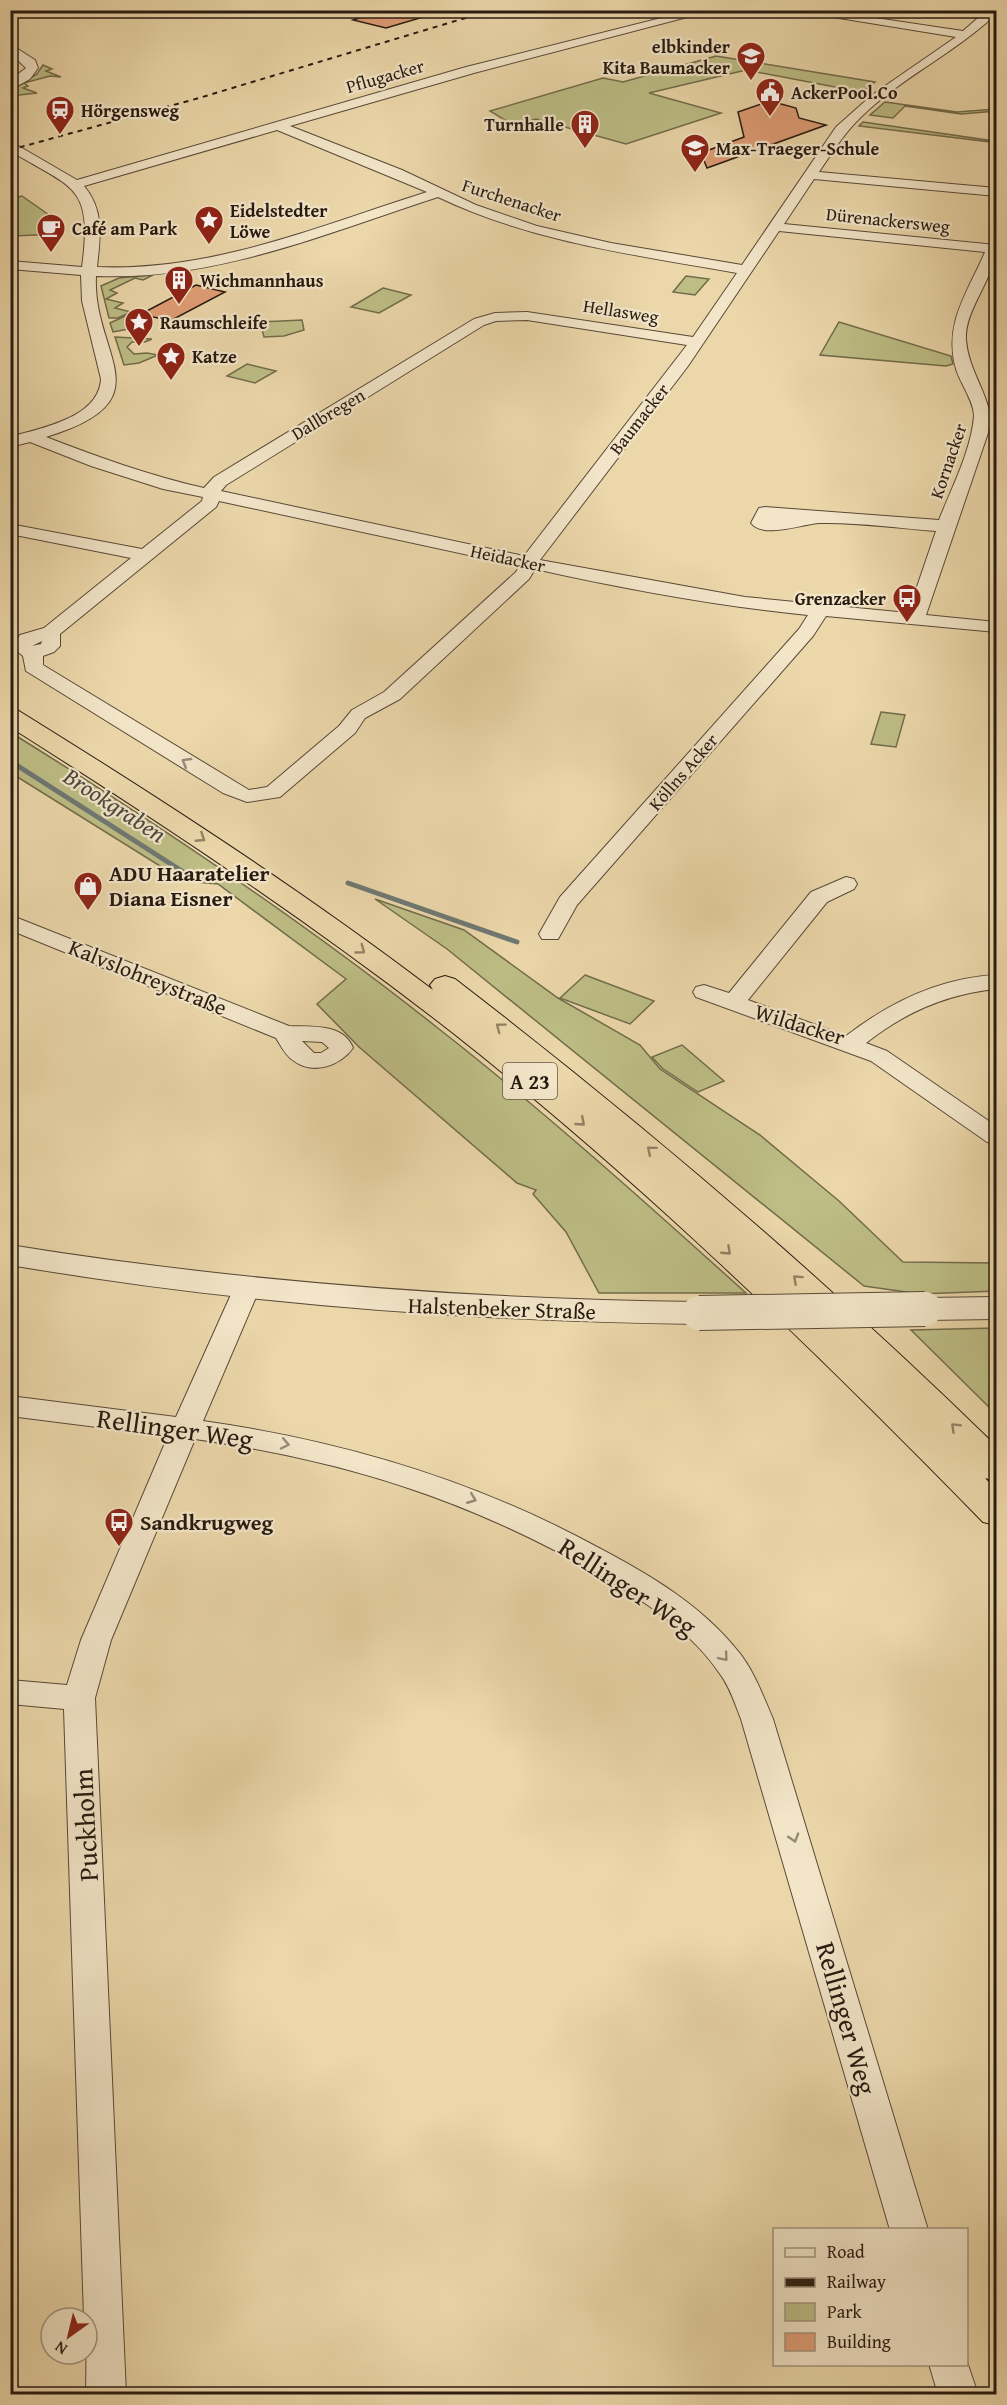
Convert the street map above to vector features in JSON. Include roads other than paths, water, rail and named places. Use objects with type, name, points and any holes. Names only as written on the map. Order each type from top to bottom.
[{"type":"highway","name":"A 23","points":[[10,694],[152,782],[302,880],[415,961],[508,1033],[594,1102],[724,1213],[866,1341],[996,1468]]},
{"type":"highway","name":"A 23","points":[[10,716],[277,890],[400,979],[570,1113],[686,1212],[835,1351],[996,1512]]},
{"type":"street","name":"Pflugacker","points":[[74,185],[115,176],[470,70],[709,10]]},
{"type":"street","points":[[795,10],[965,35]]},
{"type":"street","name":"Baumacker","points":[[257,797],[280,789],[348,729],[350,723],[369,706],[386,700],[523,575],[537,549],[697,342],[833,140],[856,114],[902,77],[965,35],[994,10]]},
{"type":"street","points":[[10,47],[31,63],[32,68],[26,76],[10,86]]},
{"type":"street","name":"Furchenacker","points":[[278,126],[397,173],[488,215],[561,236],[746,270]]},
{"type":"street","points":[[10,145],[74,185],[84,195],[93,221],[87,271],[93,322],[110,372],[110,390],[106,398],[86,413],[10,442]]},
{"type":"street","points":[[809,175],[996,192]]},
{"type":"street","points":[[10,265],[87,271],[155,270],[214,262],[438,193]]},
{"type":"street","name":"Dürenackersweg","points":[[776,227],[995,249]]},
{"type":"street","name":"Kornacker","points":[[915,620],[945,526],[977,444],[982,421],[977,396],[960,354],[961,323],[995,249]]},
{"type":"street","name":"Dallbregen","points":[[257,797],[230,789],[33,668],[33,652],[51,646],[51,632],[210,503],[213,487],[220,481],[479,322],[505,316],[539,317]]},
{"type":"street","name":"Hellasweg","points":[[539,317],[697,342]]},
{"type":"street","name":"Heidacker","points":[[30,436],[97,462],[170,485],[678,593],[819,612],[996,627]]},
{"type":"street","points":[[817,518],[945,526]]},
{"type":"street","points":[[10,529],[144,555]]},
{"type":"street","name":"Köllns Acker","points":[[550,934],[568,902],[806,632],[819,612]]},
{"type":"street","name":"Wildacker","points":[[733,1003],[819,897],[846,884]]},
{"type":"street","name":"Kalvslohreystraße","points":[[10,922],[285,1033]]},
{"type":"street","name":"Wildacker","points":[[704,992],[851,1043],[874,1025],[935,992],[960,986],[996,982]]},
{"type":"street","points":[[851,1043],[879,1056],[996,1137]]},
{"type":"street","name":"Halstenbeker Straße","points":[[10,1255],[94,1270],[246,1290],[429,1306],[699,1313],[996,1308]]},
{"type":"street","name":"Puckholm","points":[[106,2394],[89,1906],[79,1698],[96,1640],[246,1290]]},
{"type":"street","name":"Rellinger Weg","points":[[10,1406],[277,1442],[355,1460],[427,1481],[488,1505],[603,1563],[691,1623],[727,1658],[740,1680],[757,1719],[909,2228]]},
{"type":"street","points":[[10,1692],[79,1698]]},
{"type":"street","points":[[950,2366],[958,2394]]},
{"type":"waterway","name":"Brookgraben","points":[[10,761],[185,873],[201,877]]},
{"type":"waterway","name":"Brookgraben","points":[[348,883],[517,942]]},
{"type":"railway","points":[[10,150],[199,98],[492,10]]},
{"type":"place","name":"elbkinder Kita Baumacker","points":[[751,82]]},
{"type":"place","name":"AckerPool.Co","points":[[770,118]]},
{"type":"place","name":"Hörgensweg","points":[[60,136]]},
{"type":"place","name":"Turnhalle","points":[[585,150]]},
{"type":"place","name":"Max-Traeger-Schule","points":[[695,174]]},
{"type":"place","name":"Eidelstedter Löwe","points":[[209,246]]},
{"type":"place","name":"Café am Park","points":[[51,254]]},
{"type":"place","name":"Wichmannhaus","points":[[179,306]]},
{"type":"place","name":"Raumschleife","points":[[139,348]]},
{"type":"place","name":"Katze","points":[[171,382]]},
{"type":"place","name":"Grenzacker","points":[[907,624]]},
{"type":"place","name":"ADU Haaratelier Diana Eisner","points":[[88,912]]},
{"type":"place","name":"Sandkrugweg","points":[[119,1548]]}]
